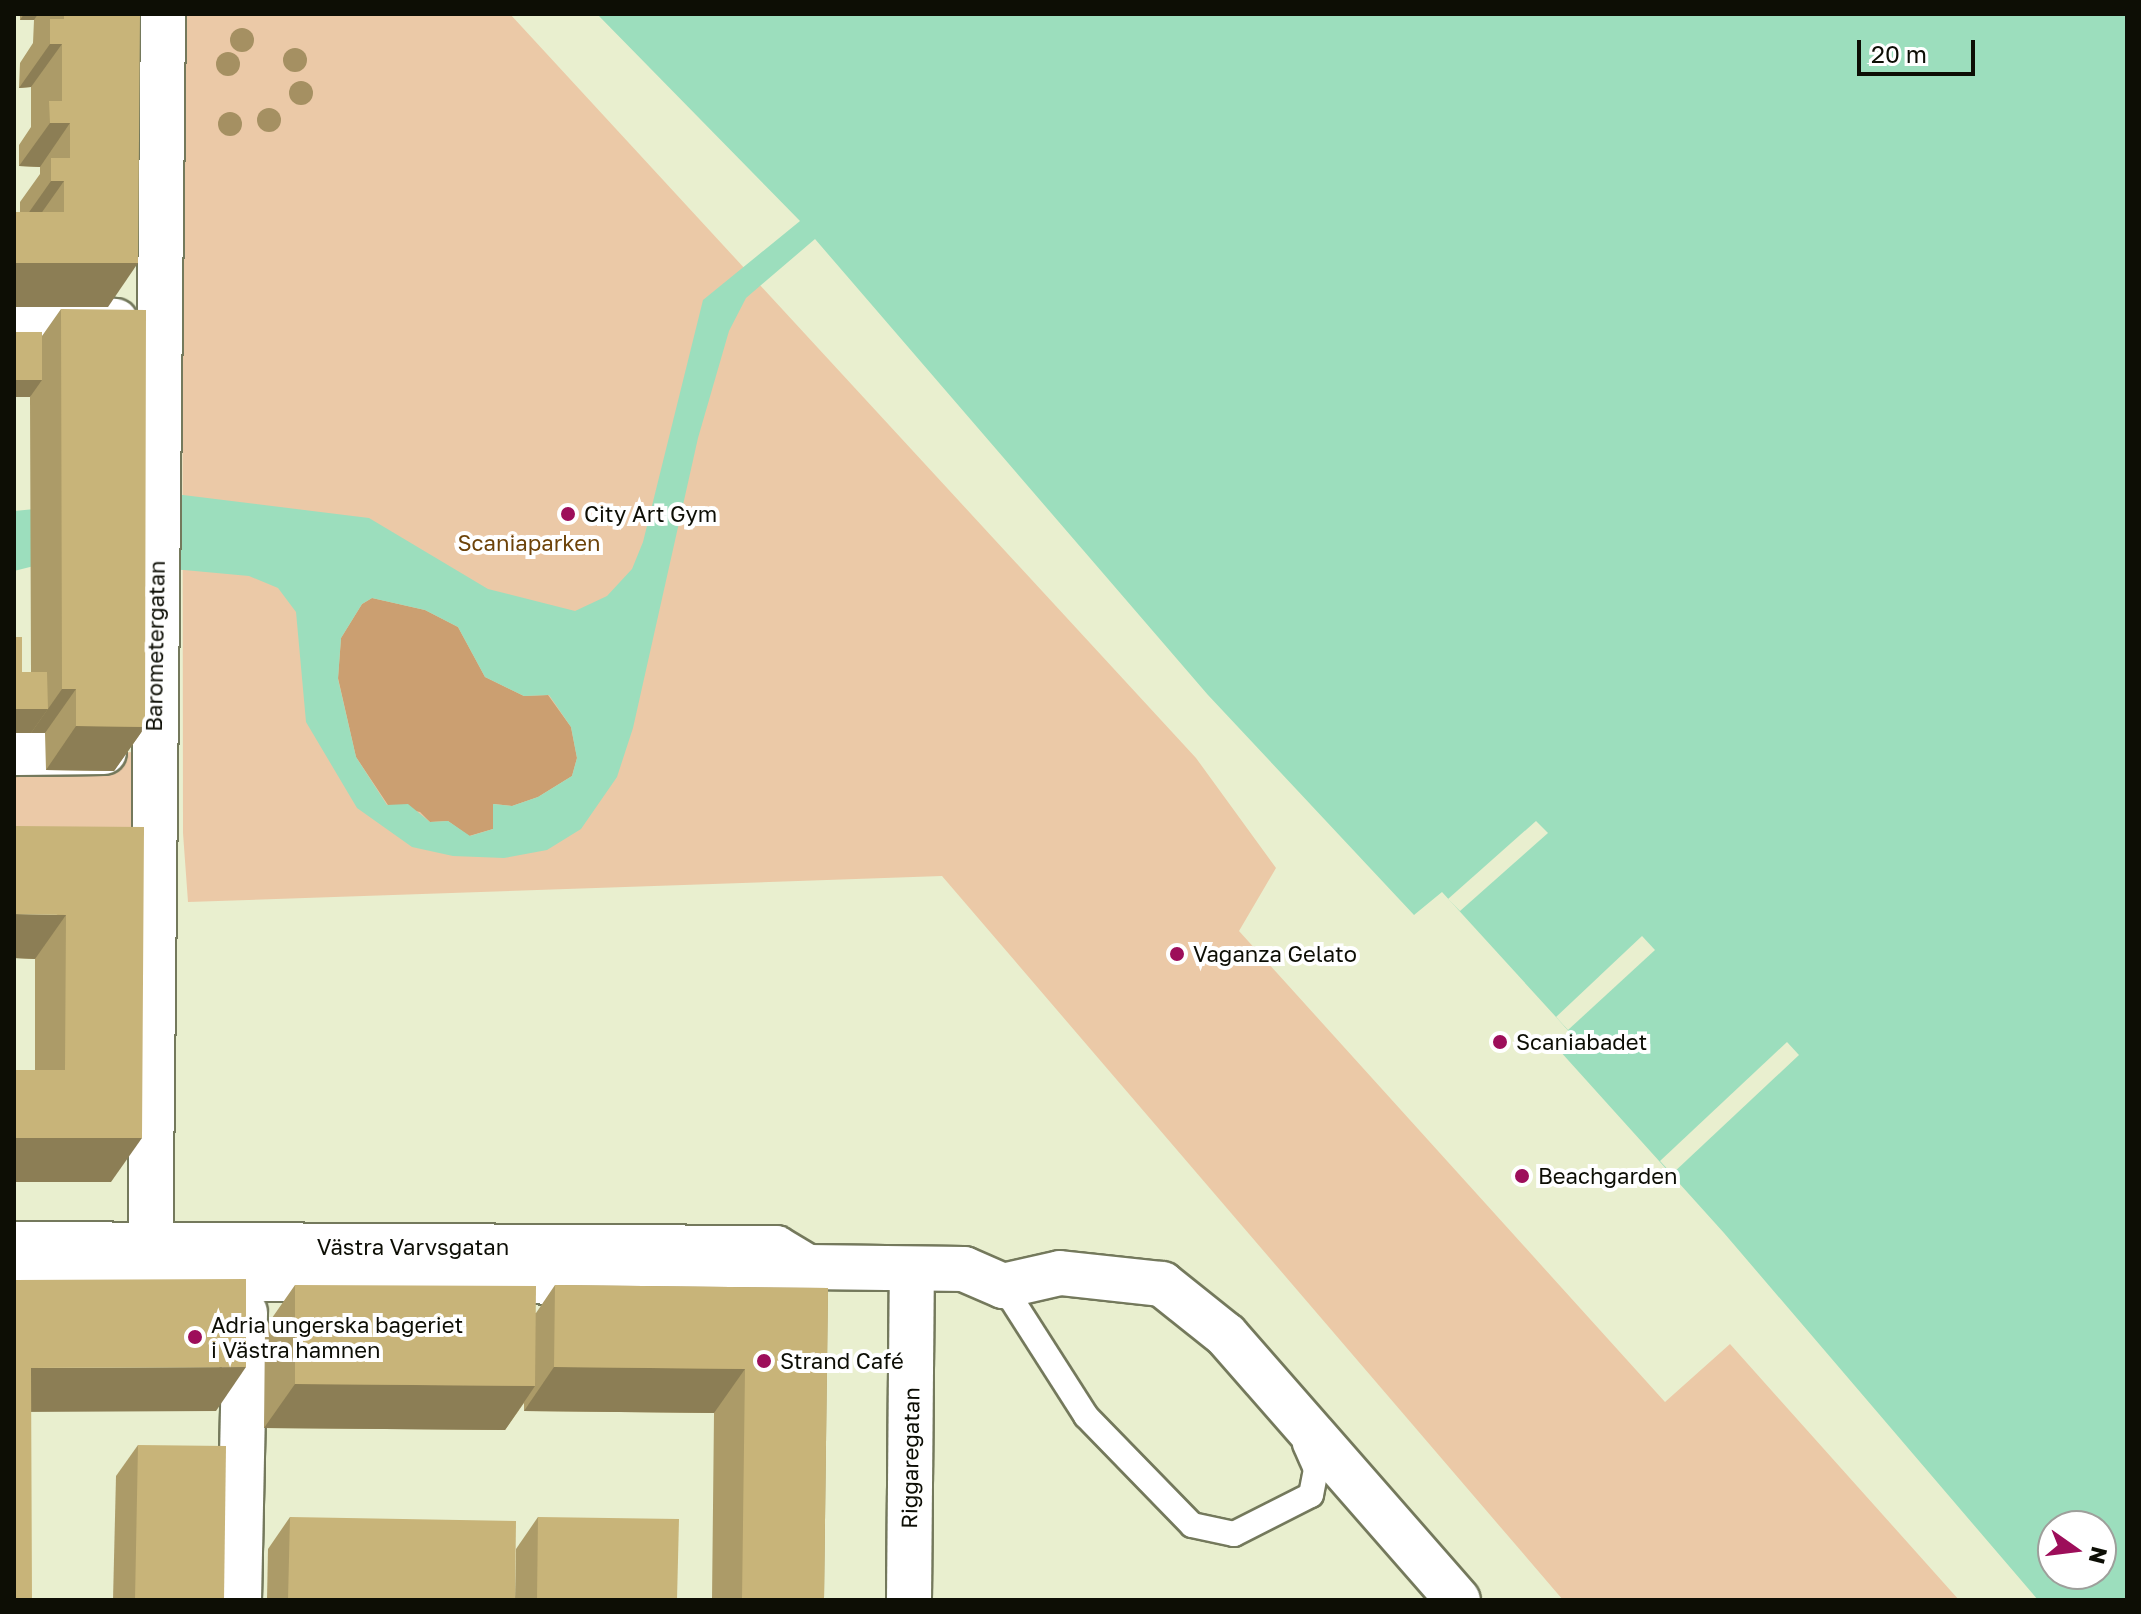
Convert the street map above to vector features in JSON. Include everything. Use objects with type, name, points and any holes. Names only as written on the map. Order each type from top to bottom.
[{"type":"street","name":"Barometergatan","points":[[150,1262],[163,14]]},
{"type":"street","points":[[14,311],[159,325]]},
{"type":"street","points":[[14,753],[153,752]]},
{"type":"street","name":"Västra Varvsgatan","points":[[14,1244],[150,1262]]},
{"type":"street","name":"Västra Varvsgatan","points":[[14,1276],[150,1262],[246,1262],[778,1284],[808,1267],[912,1269]]},
{"type":"street","points":[[239,1600],[246,1262]]},
{"type":"street","points":[[912,1269],[964,1269],[1003,1286],[1060,1273],[1162,1284],[1226,1335],[1292,1415],[1458,1600]]},
{"type":"street","name":"Riggaregatan","points":[[909,1600],[912,1269]]},
{"type":"lane","points":[[1003,1286],[1086,1416],[1192,1525],[1234,1534],[1311,1495],[1316,1469],[1292,1415]]},
{"type":"green space","name":"Scaniaparken","points":[[182,14],[510,14],[1196,758],[1276,868],[1239,931],[1665,1402],[1730,1344],[1959,1600],[1563,1600],[942,876],[188,902],[183,833]]},
{"type":"green space","points":[[153,752],[151,851],[14,851],[14,753]]},
{"type":"shaded area","points":[[597,14],[2127,14],[2127,1600],[2038,1600],[1724,1233],[1559,1050],[1572,1035],[1556,1017],[1442,892],[1414,915],[1208,695],[815,239],[746,298],[729,331],[698,438],[633,728],[617,777],[581,829],[547,850],[504,858],[453,856],[412,847],[357,808],[306,722],[296,612],[278,588],[249,576],[184,570],[34,566],[14,571],[14,511],[183,495],[369,518],[488,589],[575,611],[607,596],[632,569],[643,542],[703,300],[800,221]],"holes":[[[372,598],[425,610],[458,627],[485,677],[524,696],[549,695],[571,727],[577,758],[572,776],[538,797],[512,806],[493,804],[493,829],[470,836],[448,821],[430,822],[408,804],[387,805],[356,757],[338,679],[341,638],[362,604]]]},
{"type":"shaded area","points":[[372,598],[425,610],[458,627],[485,677],[524,696],[548,695],[571,727],[577,758],[572,776],[538,797],[512,806],[494,804],[493,829],[469,836],[448,821],[430,822],[420,812],[388,805],[356,757],[338,678],[341,638],[362,604]]},
{"type":"pier","points":[[1536,821],[1548,833],[1460,911],[1448,899]]},
{"type":"pier","points":[[1642,936],[1655,950],[1568,1030],[1556,1017]]},
{"type":"pier","points":[[1787,1042],[1799,1055],[1672,1174],[1660,1161]]},
{"type":"building","points":[[64,14],[140,14],[138,263],[14,263],[14,212],[64,212],[64,181],[51,181],[51,158],[70,158],[70,123],[50,123],[49,101],[62,101],[62,44],[50,44],[50,19],[64,19]]},
{"type":"building","points":[[61,309],[146,310],[145,727],[76,726],[76,689],[62,689]]},
{"type":"building","points":[[14,332],[42,332],[42,380],[14,380]]},
{"type":"building","points":[[14,637],[22,637],[22,672],[47,672],[48,709],[14,709]]},
{"type":"building","points":[[14,826],[144,827],[142,1138],[14,1138],[14,1070],[65,1070],[66,915],[14,914]]},
{"type":"building","points":[[246,1279],[246,1367],[31,1368],[32,1600],[14,1600],[14,1280]]},
{"type":"building","points":[[295,1285],[536,1286],[535,1386],[295,1384]]},
{"type":"building","points":[[555,1285],[828,1288],[824,1600],[742,1600],[745,1369],[554,1367]]},
{"type":"building","points":[[138,1445],[226,1446],[224,1600],[135,1600]]},
{"type":"building","points":[[290,1517],[516,1521],[515,1600],[288,1600]]},
{"type":"building","points":[[538,1517],[679,1519],[677,1600],[537,1600]]},
{"type":"place","name":"City Art Gym","points":[[568,514]]},
{"type":"place","name":"Vaganza Gelato","points":[[1177,954]]},
{"type":"place","name":"Scaniabadet","points":[[1500,1042]]},
{"type":"place","name":"Beachgarden","points":[[1522,1176]]},
{"type":"place","name":"Adria ungerska bageriet i Västra hamnen","points":[[195,1337]]},
{"type":"place","name":"Strand Café","points":[[764,1361]]}]
